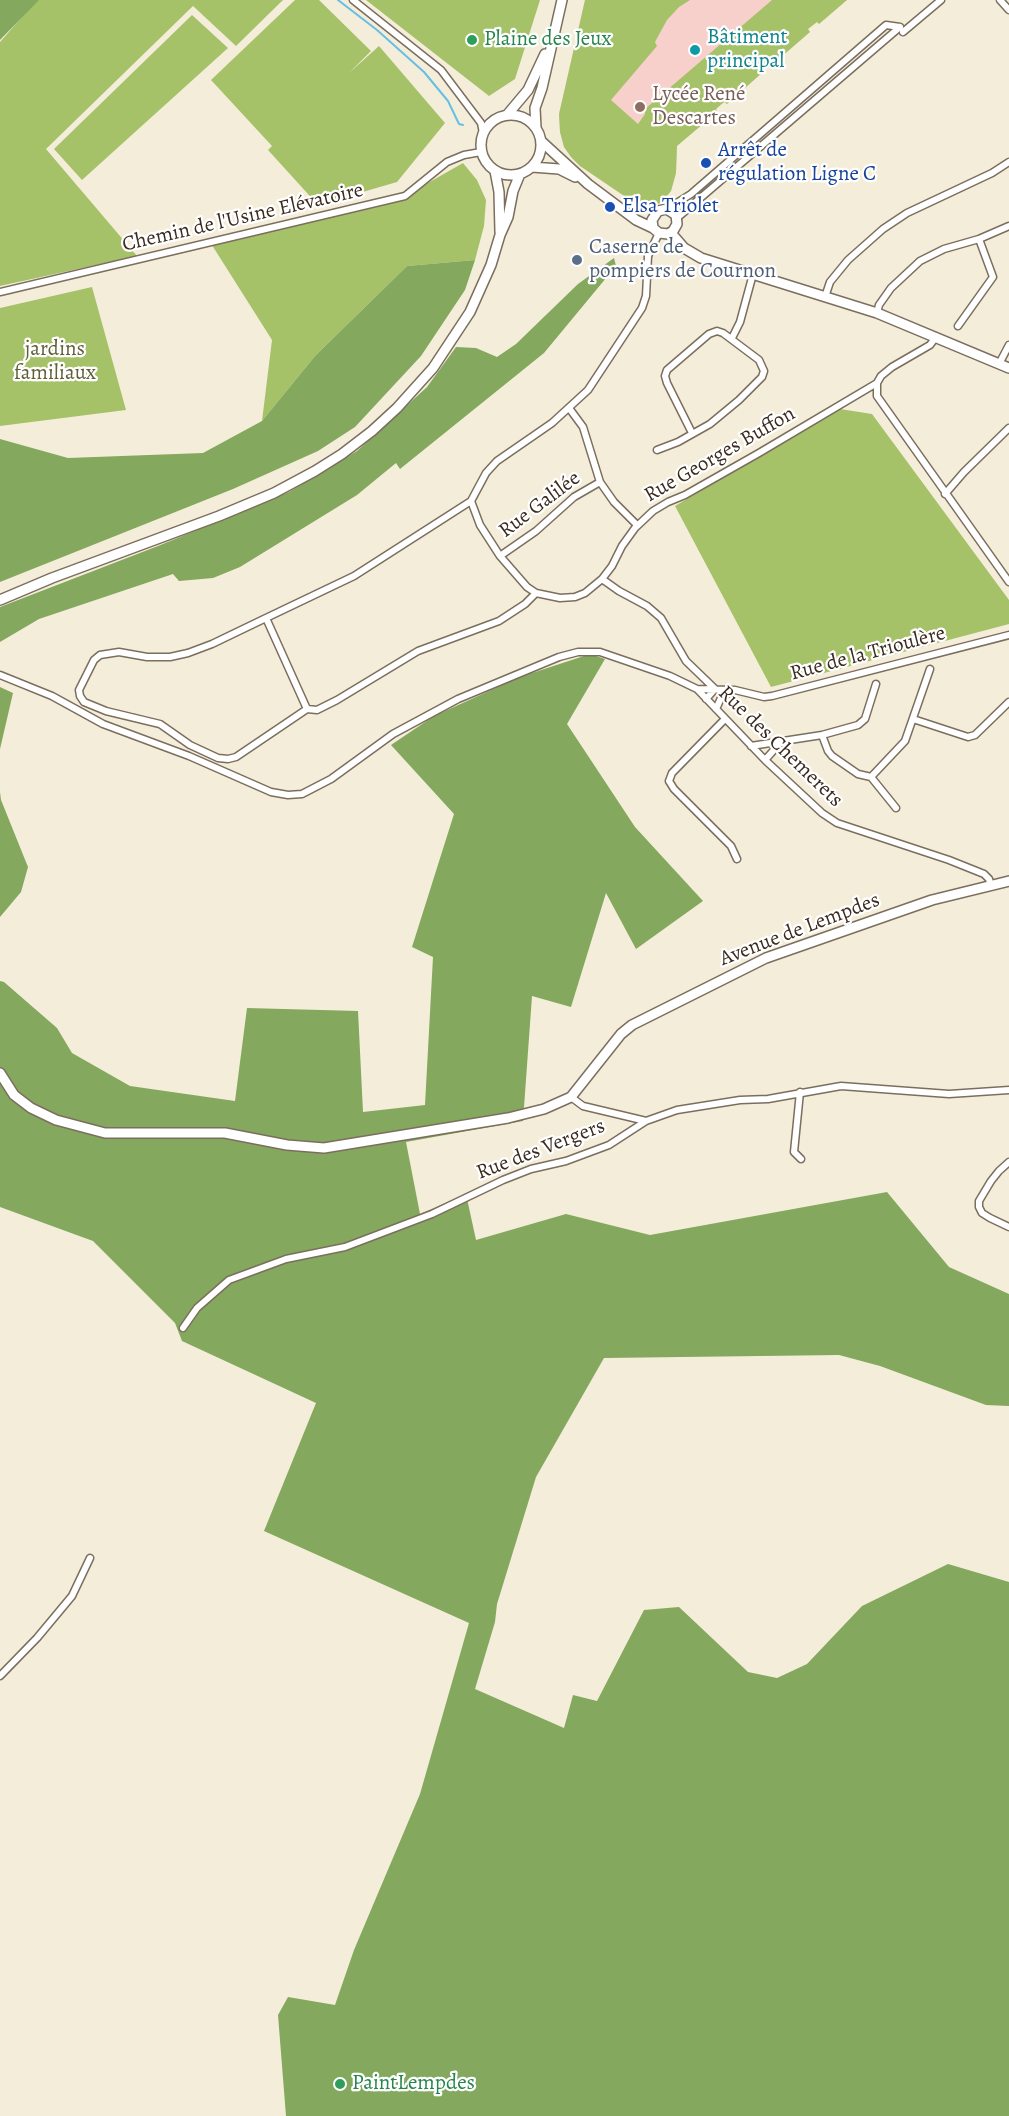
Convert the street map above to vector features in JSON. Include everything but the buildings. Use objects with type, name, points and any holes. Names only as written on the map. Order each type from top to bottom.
[{"type":"street","points":[[353,0],[441,70],[481,123],[483,133]]},
{"type":"street","points":[[552,39],[528,90],[507,115],[492,121],[483,133],[480,142],[481,153],[486,163],[495,171],[505,175],[520,174],[532,167],[540,152],[541,141],[536,128],[535,108],[542,88],[562,0]]},
{"type":"street","points":[[903,32],[941,0]]},
{"type":"street","points":[[1000,0],[1009,10]]},
{"type":"street","points":[[653,216],[658,211],[667,209],[691,194],[886,25],[900,27],[677,218]]},
{"type":"street","points":[[507,115],[523,117],[536,128]]},
{"type":"street","points":[[541,141],[588,184],[636,220],[664,234],[671,233],[676,226],[677,218],[667,209]]},
{"type":"street","name":"Chemin de l'Usine Elévatoire","points":[[0,292],[405,196],[447,162],[464,155],[481,153]]},
{"type":"street","points":[[825,297],[830,282],[848,260],[883,229],[907,213],[992,174],[1009,162]]},
{"type":"street","points":[[532,167],[560,169],[588,184]]},
{"type":"street","points":[[495,171],[499,192],[500,235]]},
{"type":"street","points":[[0,600],[52,578],[248,505],[302,479],[342,454],[397,408],[443,355],[481,290],[508,217],[513,191],[520,174]]},
{"type":"street","points":[[628,213],[653,216]]},
{"type":"street","points":[[471,501],[480,525],[500,556],[527,587],[536,593],[525,604],[499,621],[418,651],[317,710],[307,709],[236,757],[218,758],[190,745],[160,724],[106,711],[84,702],[80,696],[79,690],[94,660],[100,655],[118,652],[147,657],[170,657],[212,644],[354,576],[471,501],[486,473],[497,461],[537,434],[588,390],[642,308],[646,296],[648,256],[656,230],[653,216]]},
{"type":"street","points":[[877,313],[884,297],[910,268],[944,249],[979,239],[1009,226]]},
{"type":"street","points":[[671,233],[692,254],[877,313],[1009,368]]},
{"type":"street","points":[[958,326],[993,277],[979,239]]},
{"type":"street","points":[[732,338],[740,322],[753,274]]},
{"type":"street","points":[[657,450],[678,442],[710,424],[762,377],[764,371],[759,360],[732,338],[717,331],[709,334],[667,370],[665,375],[692,434]]},
{"type":"street","name":"Rue Georges Buffon","points":[[536,593],[560,598],[575,597],[585,593],[602,579],[637,525],[653,511],[759,453],[877,383],[892,367],[930,345],[936,337]]},
{"type":"street","points":[[999,364],[1009,345]]},
{"type":"street","points":[[877,383],[877,396],[881,404],[1008,579]]},
{"type":"street","points":[[569,408],[583,427],[600,482],[614,502],[637,525]]},
{"type":"street","points":[[945,494],[1009,428]]},
{"type":"street","name":"Rue Galilée","points":[[500,556],[536,531],[574,497],[600,482]]},
{"type":"street","points":[[602,579],[654,611],[669,630],[686,661],[715,689],[706,699]]},
{"type":"street","points":[[266,618],[307,709]]},
{"type":"street","name":"Rue de la Trioulère","points":[[697,689],[735,690],[764,697],[772,696],[1009,634]]},
{"type":"street","name":"Rue des Chemerets","points":[[0,675],[52,696],[103,724],[189,756],[271,792],[288,795],[302,794],[331,779],[393,734],[458,699],[568,654],[590,651],[613,655],[670,676],[697,689],[765,760],[822,813],[837,823],[984,874],[991,886]]},
{"type":"street","points":[[871,777],[905,741],[930,669]]},
{"type":"street","points":[[751,746],[822,735],[858,725],[865,720],[876,684]]},
{"type":"street","points":[[716,710],[721,698],[735,690]]},
{"type":"street","points":[[913,718],[968,737],[975,735],[1009,702]]},
{"type":"street","points":[[725,719],[672,773],[669,781],[674,789],[731,846],[737,859]]},
{"type":"street","points":[[822,735],[832,756],[858,774],[871,777],[896,808]]},
{"type":"street","points":[[765,760],[782,741]]},
{"type":"street","name":"Avenue de Lempdes","points":[[571,1096],[621,1034],[644,1017],[766,958],[904,909],[1009,881]]},
{"type":"street","points":[[0,1073],[14,1095],[23,1103],[56,1120],[90,1130],[122,1135],[225,1133],[313,1148],[338,1146],[531,1113],[571,1096],[583,1106],[646,1121]]},
{"type":"street","name":"Rue des Vergers","points":[[183,1328],[197,1308],[230,1280],[286,1259],[345,1246],[432,1214],[503,1179],[531,1169],[566,1161],[609,1145],[646,1121],[677,1110],[740,1100],[768,1099],[841,1086],[949,1094],[1009,1090]]},
{"type":"street","points":[[800,1092],[794,1152],[801,1159]]},
{"type":"street","points":[[1009,1162],[991,1181],[979,1201],[982,1213],[1009,1227]]},
{"type":"street","points":[[0,1676],[72,1596],[90,1558]]},
{"type":"shaded area","name":"Lycée René Descartes","points":[[585,0],[847,0],[819,24],[817,22],[808,29],[810,32],[773,64],[771,62],[762,69],[763,72],[727,104],[724,102],[716,109],[717,112],[677,146],[676,173],[671,191],[663,201],[648,210],[580,166],[564,147],[559,114]]},
{"type":"green space","points":[[0,0],[39,0],[0,40]]},
{"type":"green space","points":[[37,0],[283,0],[236,46],[193,6],[46,149],[137,256],[0,286],[0,42]]},
{"type":"green space","points":[[295,0],[319,0],[371,51],[349,73],[379,46],[445,123],[397,182],[318,205],[268,150],[272,146],[211,80]]},
{"type":"green space","name":"Plaine des Jeux","points":[[366,0],[540,0],[515,79],[489,96]]},
{"type":"green space","name":"Lycée René Descartes","points":[[585,0],[690,0],[679,7],[667,20],[655,42],[657,46],[611,100],[638,124],[645,114],[645,109],[772,0],[847,0],[819,24],[817,22],[808,29],[810,32],[773,64],[771,62],[762,69],[763,72],[727,104],[724,102],[716,109],[717,112],[677,146],[676,173],[671,191],[663,201],[648,210],[580,166],[564,147],[559,114]]},
{"type":"green space","points":[[192,15],[228,48],[82,180],[54,149]]},
{"type":"green space","points":[[463,163],[477,180],[486,200],[484,226],[475,260],[407,266],[315,356],[262,421],[272,340],[210,242],[405,196]]},
{"type":"green space","points":[[614,258],[616,266],[544,353],[400,469],[396,463],[357,495],[240,567],[213,578],[179,581],[173,574],[39,619],[0,642],[0,607],[289,492],[357,451],[427,387],[456,347],[476,348],[497,357],[516,344],[578,284]]},
{"type":"green space","points":[[475,260],[465,290],[421,356],[355,427],[318,451],[233,489],[0,582],[0,439],[68,458],[203,453],[262,421],[315,356],[407,266]]},
{"type":"green space","name":"jardins familiaux","points":[[92,287],[126,410],[0,426],[0,308]]},
{"type":"green space","points":[[840,409],[872,414],[1009,600],[1009,624],[771,687],[675,506]]},
{"type":"green space","points":[[590,654],[605,659],[567,724],[635,827],[703,901],[636,949],[606,893],[571,1007],[532,996],[523,1121],[406,1142],[420,1214],[466,1194],[476,1240],[566,1214],[650,1235],[887,1192],[949,1267],[1009,1294],[1009,1406],[986,1405],[880,1366],[839,1355],[604,1358],[536,1477],[497,1604],[495,1622],[475,1689],[564,1728],[573,1695],[597,1701],[644,1610],[679,1607],[748,1672],[777,1678],[807,1664],[862,1606],[948,1564],[1009,1582],[1009,2116],[286,2116],[278,2015],[288,1997],[335,2005],[354,1950],[420,1794],[469,1623],[264,1531],[316,1403],[182,1341],[175,1323],[93,1241],[0,1207],[0,981],[57,1028],[72,1053],[130,1086],[235,1101],[247,1008],[358,1011],[363,1112],[425,1105],[433,957],[412,947],[454,814],[391,745],[434,716],[520,677]]},
{"type":"green space","points":[[0,687],[13,693],[0,749]]},
{"type":"green space","points":[[0,792],[1,800],[28,867],[21,892],[0,917]]},
{"type":"waterway","points":[[338,0],[377,30],[424,72],[448,101],[459,124],[463,125]]},
{"type":"place","name":"Plaine des Jeux","points":[[472,40]]},
{"type":"place","name":"Bâtiment principal","points":[[695,50]]},
{"type":"place","name":"Lycée René Descartes","points":[[640,107]]},
{"type":"place","name":"Arrêt de régulation Ligne C","points":[[706,163]]},
{"type":"place","name":"Elsa Triolet","points":[[610,207]]},
{"type":"place","name":"Caserne de pompiers de Cournon","points":[[577,260]]},
{"type":"place","name":"PaintLempdes","points":[[340,2084]]}]
